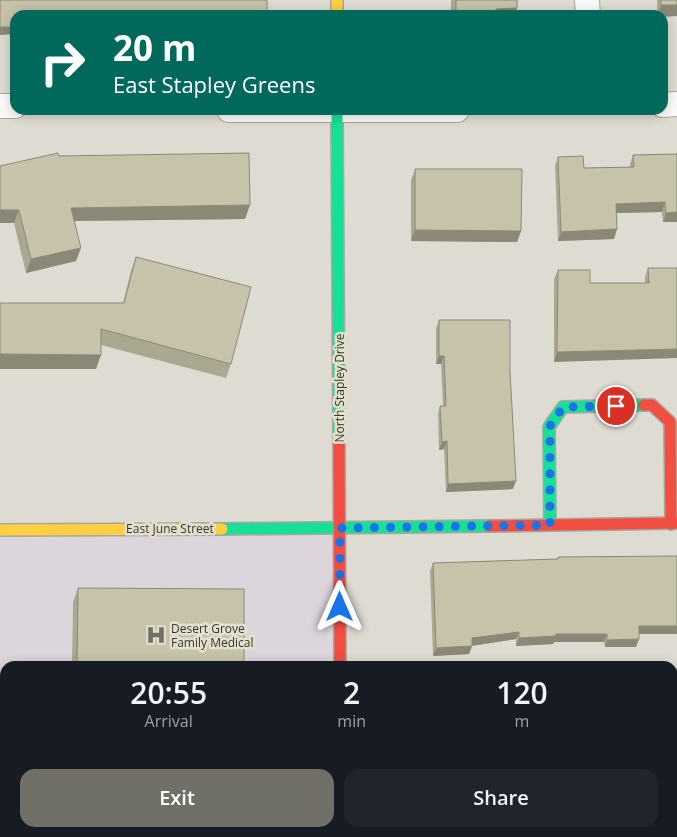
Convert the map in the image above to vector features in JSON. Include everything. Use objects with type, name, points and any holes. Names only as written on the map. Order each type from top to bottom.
[{"type":"street","name":"North Stapley Drive","points":[[338,115],[340,661]]},
{"type":"street","points":[[550,525],[550,426],[563,407],[652,404],[670,422],[674,524]]},
{"type":"street","name":"East June Street","points":[[0,530],[674,524]]},
{"type":"shaded area","points":[[339,529],[340,661],[0,661],[0,530]]},
{"type":"building","points":[[0,0],[267,0],[267,10],[10,10],[10,27],[0,27]]},
{"type":"building","points":[[456,0],[517,0],[517,8],[456,10]]},
{"type":"building","points":[[661,0],[677,0],[677,5],[661,5]]},
{"type":"building","points":[[58,153],[59,156],[249,153],[250,205],[71,208],[81,248],[31,259],[19,210],[0,210],[0,166]]},
{"type":"building","points":[[677,154],[677,212],[666,213],[665,202],[616,204],[617,229],[561,232],[558,157],[583,156],[584,168],[634,167],[633,155]]},
{"type":"building","points":[[415,169],[522,169],[521,231],[415,230]]},
{"type":"building","points":[[136,257],[251,287],[231,364],[101,329],[101,355],[0,354],[0,303],[124,303]]},
{"type":"building","points":[[648,268],[677,268],[677,349],[557,352],[558,270],[590,270],[590,283],[649,283]]},
{"type":"building","points":[[439,320],[510,320],[510,371],[516,481],[448,484],[447,441],[442,442],[440,406],[446,406],[444,356],[439,356]]},
{"type":"building","points":[[677,556],[677,626],[639,626],[639,639],[607,640],[607,634],[556,634],[556,636],[519,638],[519,632],[472,638],[472,646],[436,648],[433,563],[558,559],[558,557]]},
{"type":"building","name":"Desert Grove Family Medical","points":[[78,588],[244,589],[244,661],[77,661]]},
{"type":"traffic: fast","points":[[337,115],[339,443]]},
{"type":"traffic: fast","points":[[550,525],[549,427],[563,407],[644,405]]},
{"type":"traffic: fast","points":[[222,529],[489,526]]},
{"type":"traffic: slow","points":[[337,0],[337,10]]},
{"type":"traffic: slow","points":[[0,530],[222,529]]},
{"type":"traffic: jam","points":[[644,405],[652,405],[670,422],[671,524]]},
{"type":"traffic: jam","points":[[339,443],[340,661]]},
{"type":"traffic: jam","points":[[489,526],[677,523]]},
{"type":"place","name":"Desert Grove Family Medical","points":[[156,635]]},
{"type":"route","points":[[340,607],[340,528],[550,525],[550,426],[563,407],[616,406]]}]
